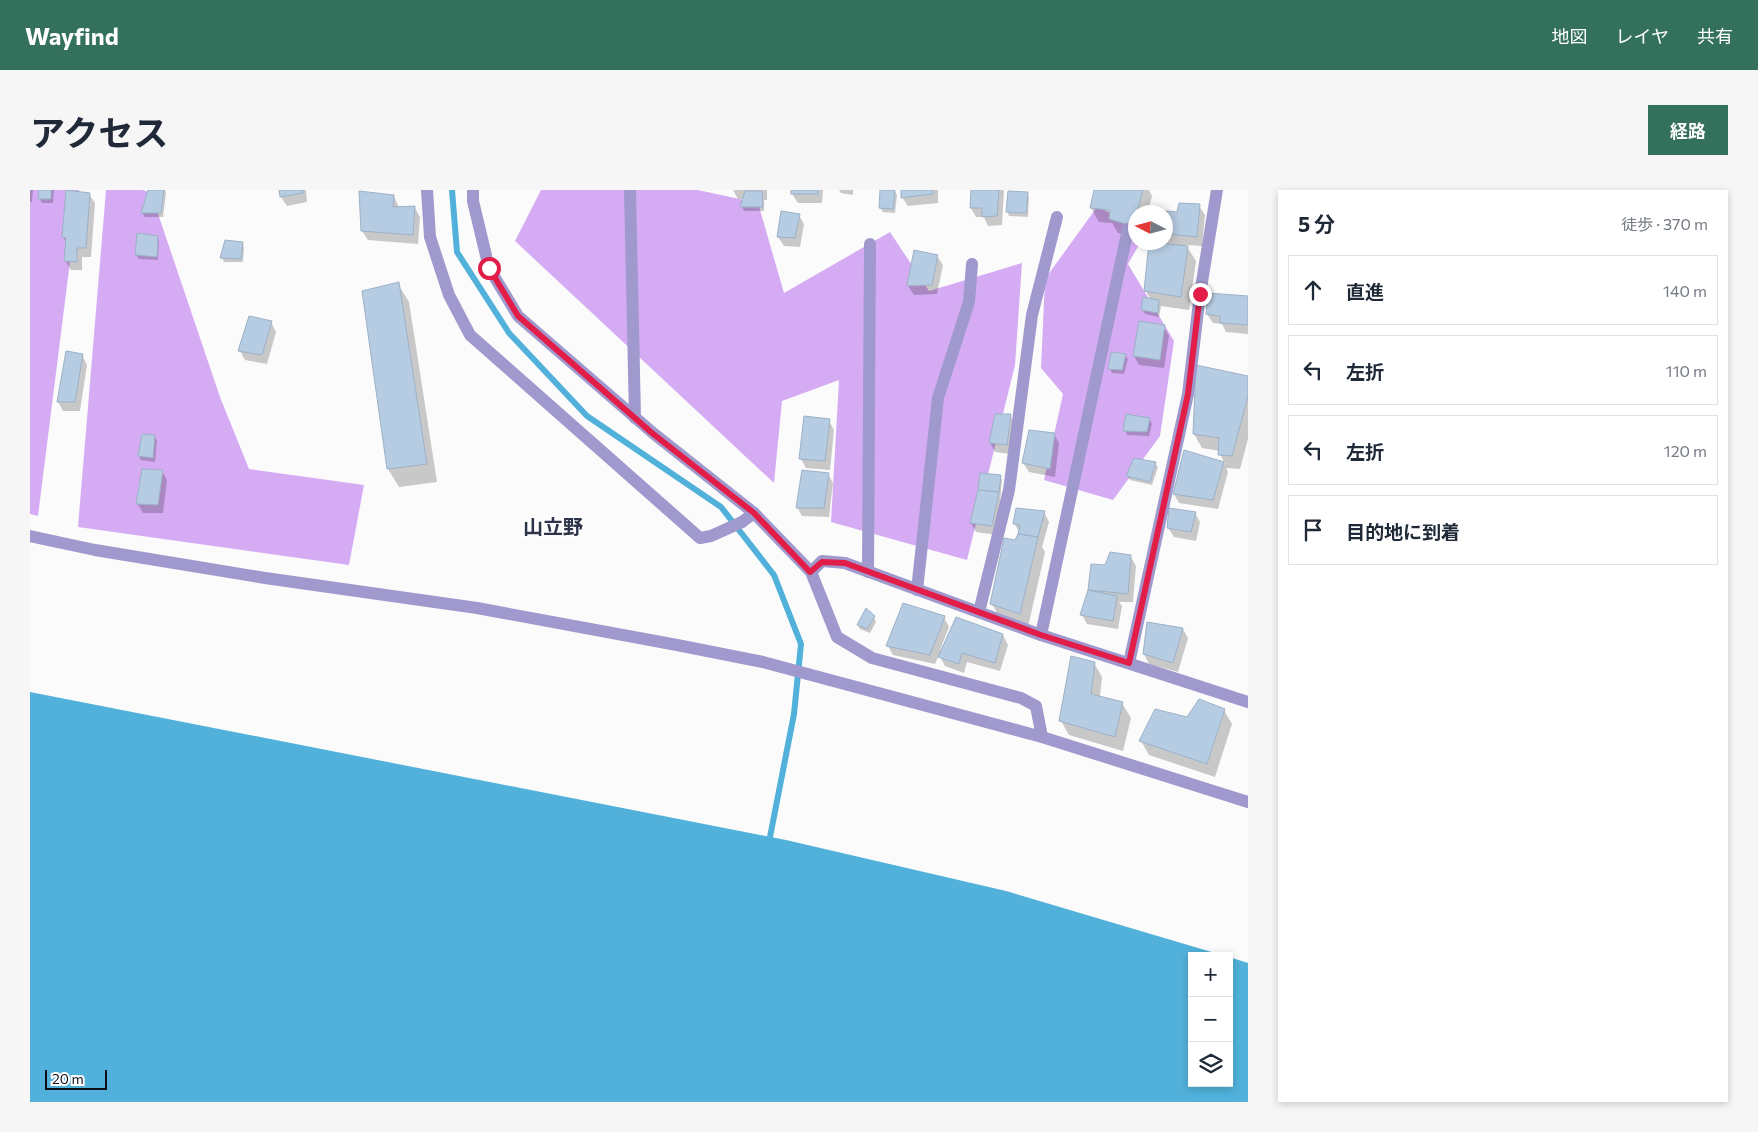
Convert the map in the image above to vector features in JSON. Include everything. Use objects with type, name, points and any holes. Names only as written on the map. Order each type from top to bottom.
[{"type":"street","points":[[427,190],[430,237],[449,295],[470,335],[700,538],[711,536],[742,522],[754,513]]},
{"type":"street","points":[[473,190],[473,201],[489,268],[518,316],[635,418],[754,513],[810,572],[837,637],[872,658],[1021,698],[1036,706],[1042,738]]},
{"type":"street","points":[[630,190],[635,418]]},
{"type":"street","points":[[1129,663],[1188,394],[1200,294],[1217,190]]},
{"type":"street","points":[[979,612],[1009,490],[1032,315],[1057,217]]},
{"type":"street","points":[[1041,635],[1128,229]]},
{"type":"street","points":[[868,572],[870,244]]},
{"type":"street","points":[[917,590],[938,398],[969,302],[972,264]]},
{"type":"street","points":[[30,536],[95,550],[246,575],[486,610],[764,662],[1042,738],[1248,802]]},
{"type":"street","points":[[810,572],[822,562],[845,563],[1041,635],[1248,702]]},
{"type":"shaded area","points":[[30,190],[79,190],[38,516],[30,514]]},
{"type":"shaded area","points":[[106,190],[143,190],[151,193],[220,397],[249,469],[364,485],[349,565],[78,527]]},
{"type":"shaded area","points":[[541,190],[698,190],[758,203],[784,293],[890,232],[929,291],[1022,263],[1015,365],[967,560],[831,522],[839,380],[782,401],[774,483],[515,241]]},
{"type":"shaded area","points":[[1097,207],[1128,221],[1128,250],[1136,250],[1128,264],[1174,341],[1160,436],[1113,500],[1044,480],[1063,394],[1041,368],[1045,279]]},
{"type":"water","points":[[30,692],[786,840],[1006,891],[1212,952],[1188,952],[1188,1087],[1233,1087],[1233,958],[1248,963],[1248,1102],[30,1102]]},
{"type":"building","points":[[39,190],[51,190],[51,199],[38,199]]},
{"type":"building","points":[[66,190],[90,193],[86,248],[77,248],[77,262],[64,261],[66,238],[62,237]]},
{"type":"building","points":[[148,190],[164,190],[161,213],[141,213]]},
{"type":"building","points":[[279,190],[303,190],[303,193],[280,197]]},
{"type":"building","points":[[791,190],[818,190],[818,194],[791,194]]},
{"type":"building","points":[[880,190],[895,190],[893,209],[879,208]]},
{"type":"building","points":[[901,190],[933,190],[933,194],[901,198]]},
{"type":"building","points":[[971,190],[999,190],[997,216],[982,217],[982,208],[970,208]]},
{"type":"building","points":[[1094,190],[1143,190],[1139,205],[1128,205],[1128,225],[1109,219],[1110,210],[1090,208]]},
{"type":"building","points":[[359,191],[394,195],[393,207],[415,206],[413,235],[361,231]]},
{"type":"building","points":[[745,191],[762,191],[763,207],[740,207]]},
{"type":"building","points":[[1008,191],[1028,192],[1026,213],[1006,212]]},
{"type":"building","points":[[1179,203],[1200,204],[1197,237],[1173,235],[1173,212],[1177,212]]},
{"type":"building","points":[[781,211],[800,214],[795,238],[777,237]]},
{"type":"building","points":[[137,233],[158,236],[157,257],[135,255]]},
{"type":"building","points":[[225,240],[243,242],[241,259],[220,258]]},
{"type":"building","points":[[1173,244],[1188,246],[1181,297],[1144,291],[1148,250],[1173,250]]},
{"type":"building","points":[[914,250],[938,255],[932,285],[907,286]]},
{"type":"building","points":[[399,282],[427,464],[387,469],[362,291]]},
{"type":"building","points":[[1208,293],[1248,296],[1248,325],[1220,323],[1220,316],[1206,314]]},
{"type":"building","points":[[1143,297],[1159,300],[1158,313],[1141,310]]},
{"type":"building","points":[[249,316],[272,321],[262,355],[238,351]]},
{"type":"building","points":[[1139,321],[1165,325],[1160,360],[1133,356]]},
{"type":"building","points":[[66,351],[83,354],[75,402],[57,402]]},
{"type":"building","points":[[1111,352],[1126,354],[1122,370],[1108,369]]},
{"type":"building","points":[[1196,365],[1248,376],[1248,396],[1232,456],[1218,455],[1219,438],[1193,434]]},
{"type":"building","points":[[995,414],[1011,414],[1007,445],[989,443]]},
{"type":"building","points":[[1126,414],[1150,418],[1147,432],[1123,431]]},
{"type":"building","points":[[804,416],[830,419],[825,461],[799,459]]},
{"type":"building","points":[[1029,430],[1055,433],[1050,469],[1022,463]]},
{"type":"building","points":[[142,434],[155,435],[153,458],[138,456]]},
{"type":"building","points":[[1184,450],[1224,462],[1213,500],[1173,494]]},
{"type":"building","points":[[1134,458],[1156,462],[1150,482],[1126,476]]},
{"type":"building","points":[[142,469],[163,470],[158,505],[136,504]]},
{"type":"building","points":[[802,470],[829,473],[824,508],[796,508]]},
{"type":"building","points":[[980,473],[1001,475],[999,492],[978,490]]},
{"type":"building","points":[[978,490],[999,492],[992,526],[970,523]]},
{"type":"building","points":[[1016,508],[1045,511],[1038,537],[1018,534],[1020,525],[1013,524]]},
{"type":"building","points":[[1169,508],[1196,512],[1191,532],[1167,528]]},
{"type":"building","points":[[1018,534],[1038,537],[1020,614],[990,604],[1004,538],[1015,540]]},
{"type":"building","points":[[1110,552],[1131,555],[1128,594],[1088,590],[1091,564],[1105,565]]},
{"type":"building","points":[[1088,590],[1117,596],[1113,621],[1080,615]]},
{"type":"building","points":[[903,603],[945,616],[930,655],[886,646]]},
{"type":"building","points":[[866,608],[875,616],[867,629],[857,625]]},
{"type":"building","points":[[956,617],[1003,634],[995,663],[962,653],[959,664],[938,657]]},
{"type":"building","points":[[1147,622],[1183,628],[1173,663],[1143,654]]},
{"type":"building","points":[[1071,656],[1095,662],[1091,694],[1123,702],[1115,737],[1059,721]]},
{"type":"building","points":[[1199,699],[1225,709],[1207,764],[1139,741],[1155,709],[1187,717]]},
{"type":"waterway","points":[[452,190],[457,252],[509,333],[587,416],[721,507],[774,575],[801,644],[794,714],[770,837]]},
{"type":"district","name":"山立野","points":[[553,526]]},
{"type":"route","points":[[489,268],[518,316],[652,433],[754,513],[810,572],[822,562],[845,563],[1041,635],[1129,663],[1188,394],[1200,294]]}]
